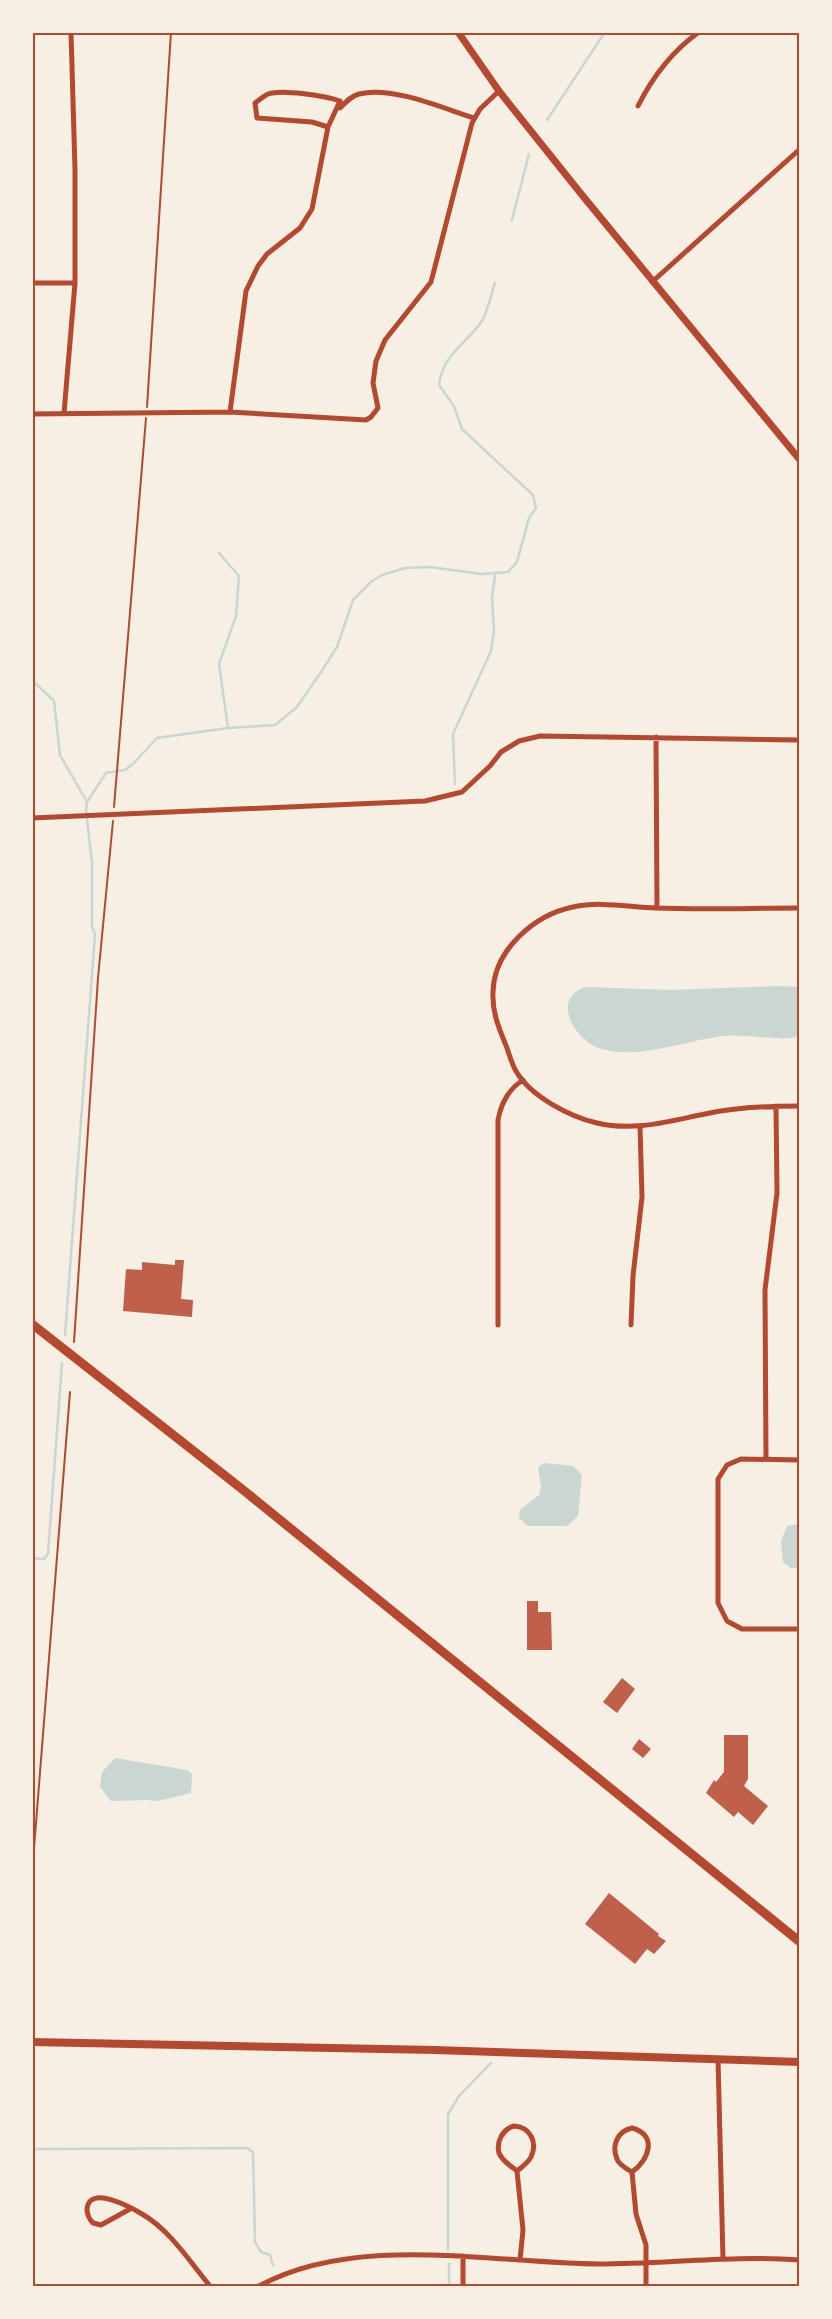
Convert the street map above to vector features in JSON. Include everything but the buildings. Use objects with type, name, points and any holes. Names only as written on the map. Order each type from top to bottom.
[{"type":"main road","points":[[32,1324],[257,1501],[800,1942]]},
{"type":"main road","points":[[32,2042],[434,2050],[800,2062]]},
{"type":"street","points":[[64,414],[75,283],[75,170],[71,32]]},
{"type":"street","points":[[458,32],[499,91],[652,282],[800,460]]},
{"type":"street","points":[[638,106],[664,63],[699,32]]},
{"type":"street","points":[[32,414],[230,412],[366,420],[375,413],[378,404],[373,383],[376,361],[385,340],[431,282],[474,118],[487,101],[499,91]]},
{"type":"street","points":[[340,101],[340,108],[351,97],[359,94],[390,93],[474,118]]},
{"type":"street","points":[[328,127],[312,122],[257,118],[255,103],[269,94],[307,94],[327,96],[340,101]]},
{"type":"street","points":[[230,412],[242,308],[246,291],[258,266],[267,254],[300,228],[312,209],[328,127],[340,101]]},
{"type":"street","points":[[652,282],[800,149]]},
{"type":"street","points":[[32,283],[75,283]]},
{"type":"street","points":[[32,818],[425,801],[462,792],[502,752],[519,742],[540,736],[800,740]]},
{"type":"street","points":[[656,737],[657,908]]},
{"type":"street","points":[[800,908],[657,908],[604,904],[571,907],[541,920],[513,944],[504,955],[495,979],[493,1007],[496,1022],[515,1071],[548,1102],[578,1117],[611,1126],[640,1126],[735,1108],[800,1106]]},
{"type":"street","points":[[498,1325],[498,1120],[502,1103],[514,1085],[523,1080]]},
{"type":"street","points":[[766,1459],[765,1290],[777,1193],[776,1106]]},
{"type":"street","points":[[631,1325],[633,1276],[642,1197],[640,1126]]},
{"type":"street","points":[[800,1460],[741,1459],[727,1465],[718,1479],[718,1604],[727,1621],[742,1629],[800,1629]]},
{"type":"street","points":[[718,2059],[723,2259]]},
{"type":"street","points":[[517,2171],[532,2156],[534,2142],[528,2130],[522,2126],[507,2128],[502,2133],[500,2153],[504,2161],[517,2171],[523,2230],[520,2260]]},
{"type":"street","points":[[632,2172],[642,2165],[647,2156],[648,2142],[646,2135],[632,2128],[624,2129],[617,2136],[615,2150],[617,2160],[632,2172],[634,2200],[646,2245],[646,2286]]},
{"type":"street","points":[[130,2209],[101,2225],[93,2222],[87,2211],[90,2202],[98,2197],[122,2203],[130,2209],[140,2212],[158,2225],[210,2286]]},
{"type":"street","points":[[258,2286],[305,2267],[346,2259],[387,2256],[463,2256],[580,2264],[723,2259],[800,2260]]},
{"type":"street","points":[[463,2256],[463,2286]]},
{"type":"path","points":[[147,407],[171,32]]},
{"type":"path","points":[[113,810],[146,418]]},
{"type":"path","points":[[74,1342],[98,978],[113,819]]},
{"type":"path","points":[[32,1874],[70,1392]]},
{"type":"shaded area","points":[[585,987],[672,990],[799,987],[799,1035],[793,1038],[724,1036],[645,1051],[625,1052],[606,1050],[589,1043],[576,1030],[568,1012],[568,1005],[572,996]]},
{"type":"shaded area","points":[[544,1463],[573,1466],[582,1475],[578,1516],[567,1526],[528,1526],[519,1518],[520,1510],[539,1495],[541,1487],[538,1467]]},
{"type":"shaded area","points":[[799,1524],[799,1568],[791,1568],[783,1562],[781,1541],[787,1526]]},
{"type":"shaded area","points":[[115,1758],[187,1770],[192,1774],[191,1793],[157,1801],[111,1801],[100,1787],[102,1772]]},
{"type":"waterway","points":[[547,120],[605,32]]},
{"type":"waterway","points":[[512,220],[529,154]]},
{"type":"waterway","points":[[65,1335],[95,934],[92,927],[92,863],[86,810],[87,802],[106,773],[125,770],[157,738],[228,728],[275,725],[297,707],[337,647],[353,600],[372,581],[382,575],[405,568],[430,567],[481,574],[508,572],[517,562],[529,518],[536,508],[533,495],[462,429],[454,406],[439,385],[441,375],[450,357],[482,321],[495,283]]},
{"type":"waterway","points":[[219,553],[239,576],[236,616],[219,664],[228,728]]},
{"type":"waterway","points":[[455,784],[453,734],[491,651],[494,631],[492,598],[495,575]]},
{"type":"waterway","points":[[32,680],[54,701],[60,755],[87,802]]},
{"type":"waterway","points":[[32,1558],[44,1559],[48,1554],[62,1363]]},
{"type":"waterway","points":[[448,2250],[448,2114],[459,2096],[491,2063]]},
{"type":"waterway","points":[[36,2149],[247,2148],[253,2152],[255,2242],[261,2252],[270,2255],[273,2265]]},
{"type":"waterway","points":[[449,2264],[449,2286]]}]
